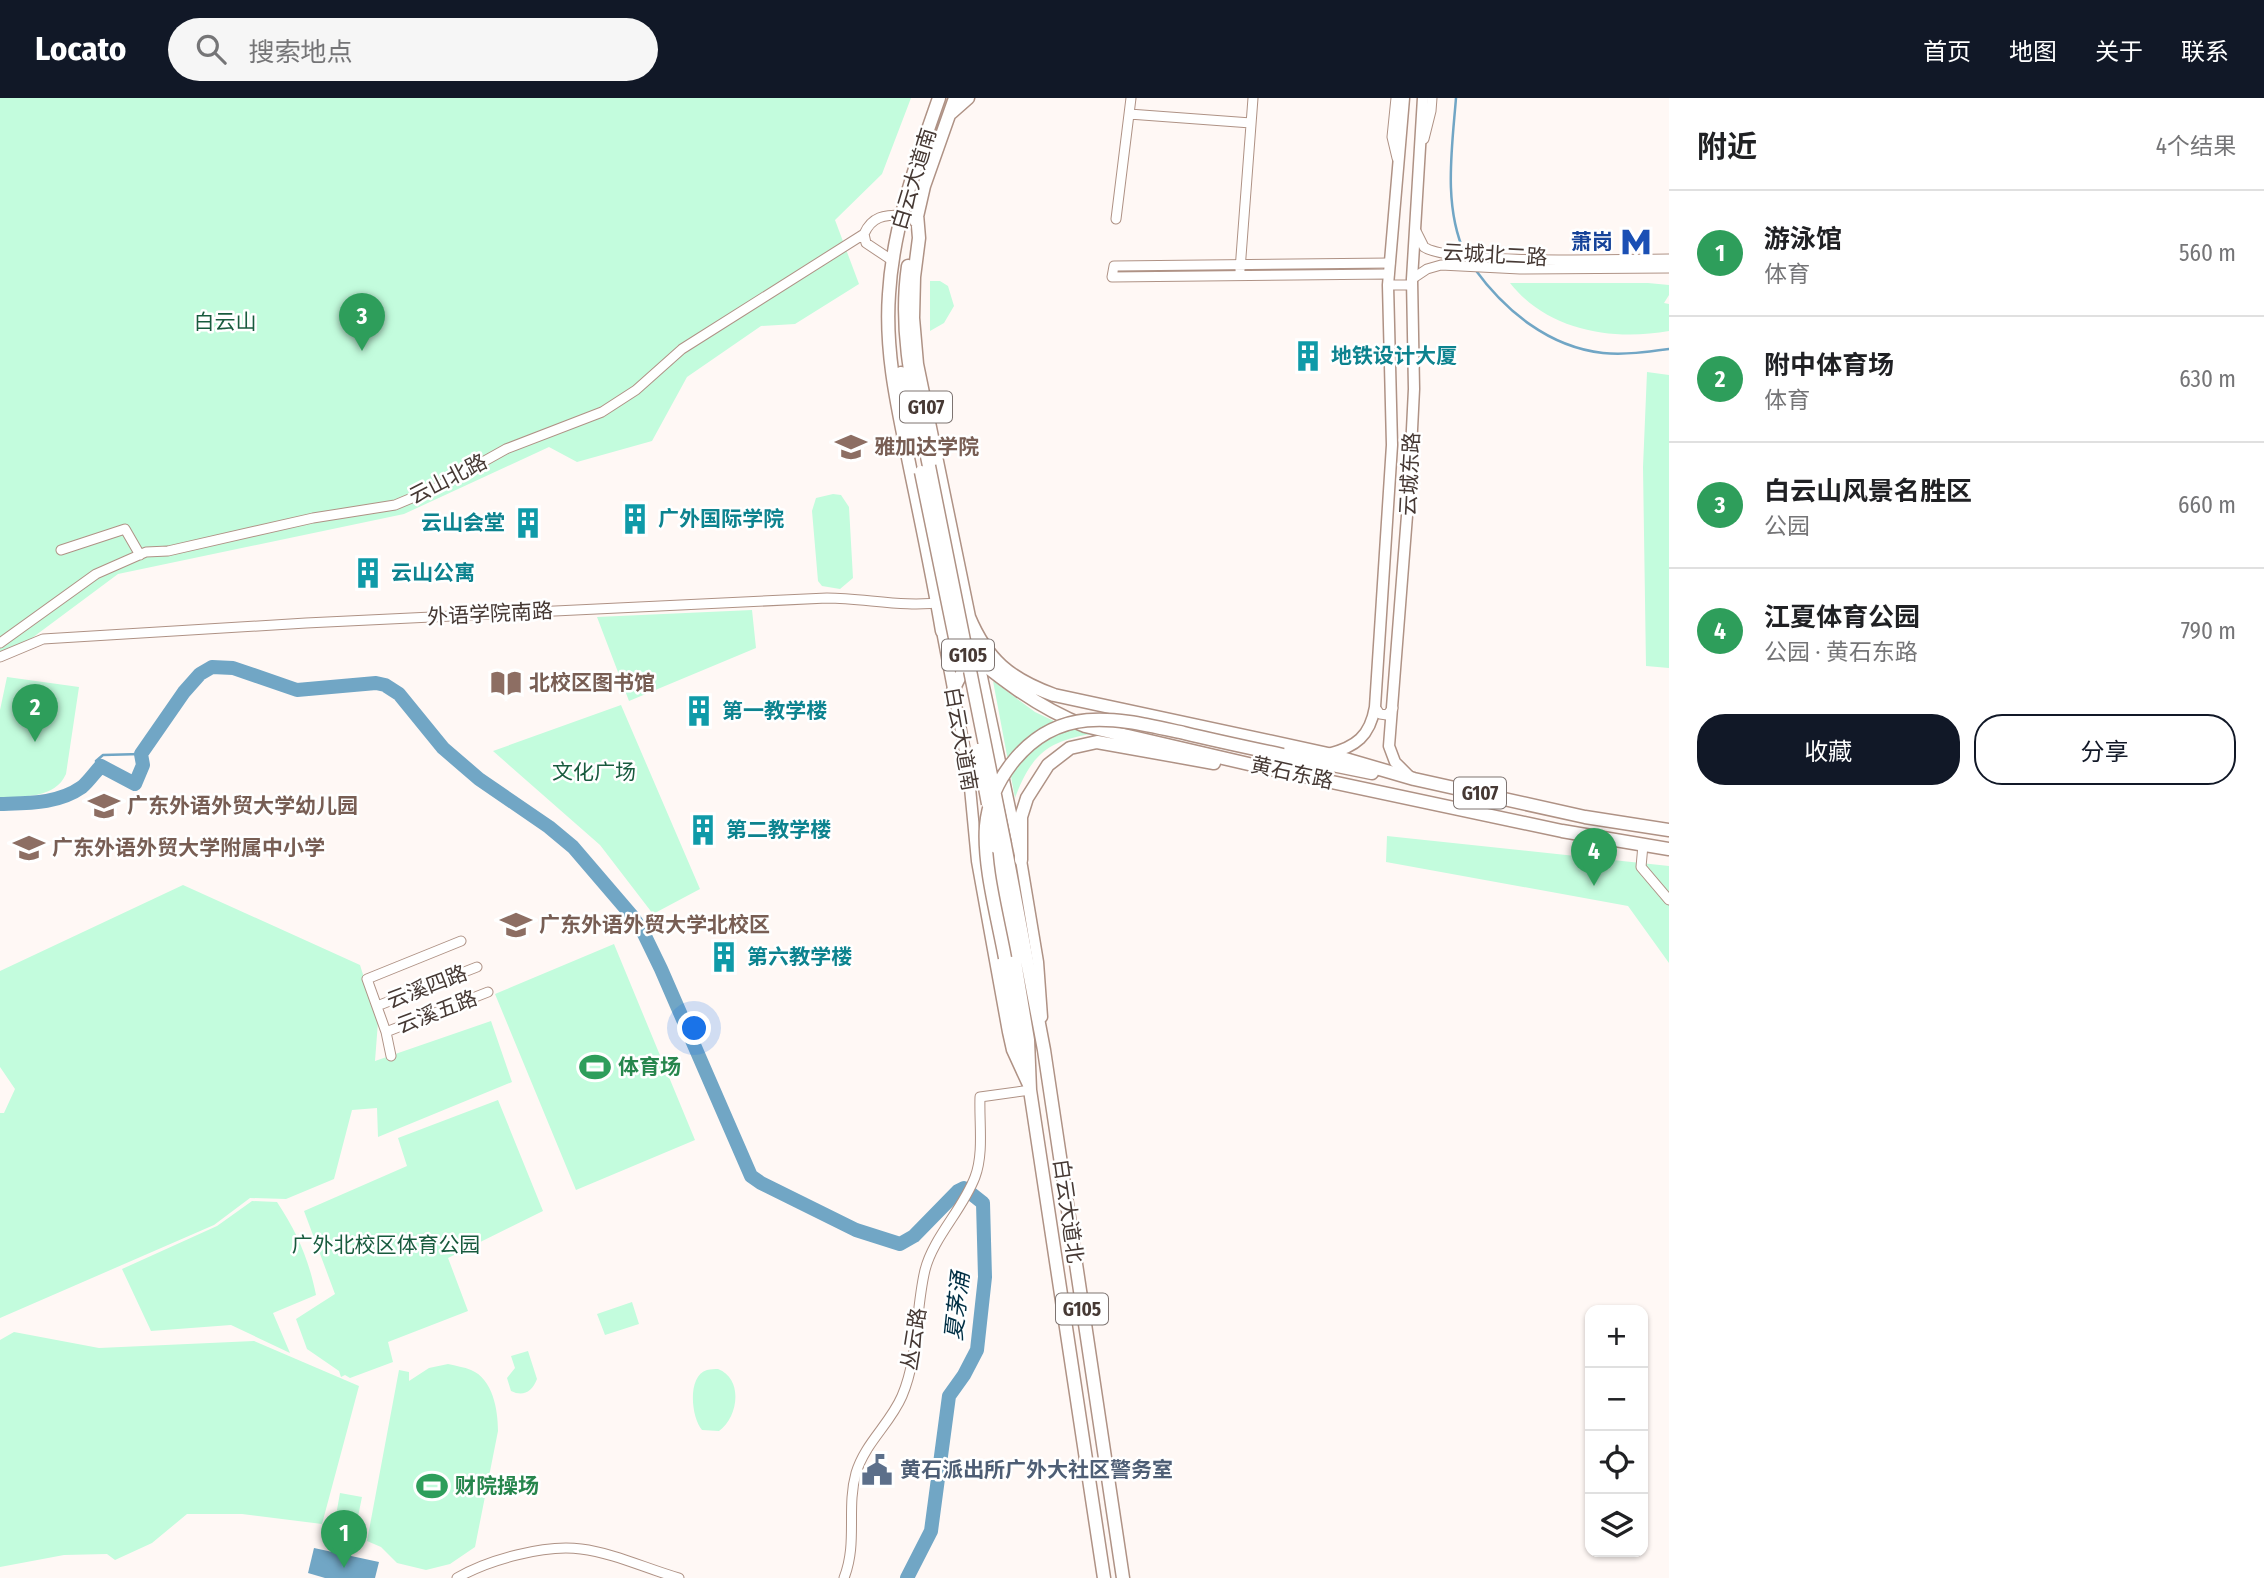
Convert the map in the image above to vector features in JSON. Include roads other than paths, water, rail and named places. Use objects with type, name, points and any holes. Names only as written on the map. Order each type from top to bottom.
[{"type":"highway","name":"白云大道南","points":[[956,98],[924,186],[917,214],[905,284],[905,340],[925,467],[1000,846]]},
{"type":"highway","points":[[950,113],[968,98]]},
{"type":"highway","name":"白云大道南","points":[[938,100],[912,176],[893,261],[888,316],[894,392],[942,631]]},
{"type":"highway","name":"白云大道南","points":[[917,214],[919,238],[913,317],[917,364],[969,617]]},
{"type":"highway","name":"白云大道南","points":[[893,261],[900,365],[925,467]]},
{"type":"highway","name":"黄石东路","points":[[969,617],[979,641],[997,662],[1041,690],[1328,754],[1414,779],[1585,817],[1669,831]]},
{"type":"highway","name":"黄石东路","points":[[942,631],[1012,687],[1050,710],[1085,726],[1120,736],[1562,831],[1669,849]]},
{"type":"highway","points":[[953,691],[967,668],[980,662],[997,662]]},
{"type":"highway","points":[[1120,736],[1114,727],[1114,717],[1129,710]]},
{"type":"highway","points":[[1030,1090],[1018,1037],[987,856],[986,823],[999,781],[1030,744],[1068,724],[1110,718],[1283,755],[1414,779]]},
{"type":"highway","points":[[1021,860],[1021,817],[1031,789],[1054,759],[1080,745],[1097,743],[1198,762],[1266,768]]},
{"type":"highway","name":"白云大道北","points":[[1000,846],[1042,1041],[1123,1578]]},
{"type":"highway","name":"白云大道北","points":[[1000,846],[1028,1040],[1030,1090],[1104,1578]]},
{"type":"main road","name":"云城东路","points":[[1328,754],[1352,747],[1362,739],[1370,727],[1375,707],[1392,445],[1389,274],[1404,98]]},
{"type":"main road","name":"云城东路","points":[[1414,779],[1399,767],[1391,754],[1390,746],[1412,442],[1412,282],[1423,98]]},
{"type":"main road","name":"白云大道南","points":[[969,617],[1021,860],[1038,962],[1042,1041]]},
{"type":"main road","name":"白云大道南","points":[[942,631],[968,767],[977,861],[1008,1032],[1012,1050],[1030,1090]]},
{"type":"main road","points":[[953,691],[966,678],[984,680]]},
{"type":"street","points":[[1116,219],[1131,98]]},
{"type":"street","points":[[1240,276],[1252,98]]},
{"type":"street","name":"云城东路","points":[[1396,98],[1392,137],[1397,162]]},
{"type":"street","name":"云城东路","points":[[1419,158],[1432,111],[1432,98]]},
{"type":"street","points":[[1129,114],[1251,123]]},
{"type":"street","name":"云山北路","points":[[0,644],[96,574],[146,552],[168,551],[313,518],[395,505],[438,487],[506,449],[601,412],[636,390],[682,349],[864,234],[873,220],[903,215]]},
{"type":"street","name":"云城北二路","points":[[1416,231],[1426,249],[1450,259],[1520,264],[1669,268]]},
{"type":"street","points":[[864,234],[866,243],[893,261]]},
{"type":"street","name":"云城北二路","points":[[1412,282],[1427,269],[1450,259]]},
{"type":"street","name":"云城北二路","points":[[1520,264],[1669,259]]},
{"type":"street","points":[[1389,274],[1112,277],[1114,266],[1241,265],[1389,274],[1412,282]]},
{"type":"street","points":[[61,550],[125,529],[140,555]]},
{"type":"street","name":"外语学院南路","points":[[2,655],[43,639],[294,624],[827,598],[865,598],[918,604],[966,598]]},
{"type":"street","points":[[0,644],[2,655]]},
{"type":"street","points":[[1375,707],[1380,714],[1387,715],[1393,708]]},
{"type":"street","points":[[1643,845],[1641,867],[1669,900]]},
{"type":"street","points":[[391,1056],[386,1032],[367,979],[461,941]]},
{"type":"street","name":"云溪四路","points":[[377,1006],[477,968]]},
{"type":"street","name":"云溪五路","points":[[386,1032],[488,992]]},
{"type":"street","name":"丛云路","points":[[844,1578],[852,1557],[852,1494],[856,1474],[869,1445],[895,1408],[906,1385],[929,1260],[972,1184],[979,1161],[981,1097],[1030,1090]]},
{"type":"street","points":[[457,1578],[476,1567],[500,1559],[560,1549],[582,1549],[679,1578]]},
{"type":"water","points":[[314,1548],[379,1562],[375,1578],[325,1578],[308,1573]]},
{"type":"waterway","points":[[1456,98],[1451,197],[1458,236],[1465,254]]},
{"type":"waterway","points":[[1474,268],[1514,312],[1547,335],[1564,343],[1611,354],[1669,349]]},
{"type":"waterway","name":"夏茅涌","points":[[0,804],[43,802],[63,797],[82,787],[101,766],[135,784],[143,765],[141,754],[184,692],[200,674],[212,667],[233,668],[297,690],[376,683],[399,694],[443,748],[479,779],[549,827],[573,847],[633,917],[661,969],[751,1176],[856,1230],[900,1244],[914,1236],[964,1188],[983,1203],[985,1277],[977,1350],[949,1396],[931,1531],[907,1578]]},
{"type":"waterway","points":[[101,766],[96,761],[103,755],[141,754]]},
{"type":"place","name":"萧岗","points":[[1636,242]]},
{"type":"place","name":"白云山风景名胜区","points":[[362,351]]},
{"type":"place","name":"地铁设计大厦","points":[[1308,356]]},
{"type":"place","name":"雅加达学院","points":[[851,447]]},
{"type":"place","name":"广外国际学院","points":[[635,519]]},
{"type":"place","name":"云山会堂","points":[[528,523]]},
{"type":"place","name":"云山公寓","points":[[368,573]]},
{"type":"place","name":"北校区图书馆","points":[[506,683]]},
{"type":"place","name":"第一教学楼","points":[[699,711]]},
{"type":"place","name":"附中体育场","points":[[35,742]]},
{"type":"place","name":"广东外语外贸大学幼儿园","points":[[104,806]]},
{"type":"place","name":"第二教学楼","points":[[703,830]]},
{"type":"place","name":"广东外语外贸大学附属中小学","points":[[29,848]]},
{"type":"place","name":"江夏体育公园","points":[[1594,886]]},
{"type":"place","name":"广东外语外贸大学北校区","points":[[516,925]]},
{"type":"place","name":"第六教学楼","points":[[724,957]]},
{"type":"place","name":"体育场","points":[[595,1067]]},
{"type":"place","name":"黄石派出所广外大社区警务室","points":[[877,1470]]},
{"type":"place","name":"财院操场","points":[[432,1486]]},
{"type":"place","name":"游泳馆","points":[[344,1568]]},
{"type":"park label","name":"白云山","points":[[225,322]]},
{"type":"park label","name":"文化广场","points":[[594,772]]},
{"type":"park label","name":"广外北校区体育公园","points":[[386,1245]]}]
